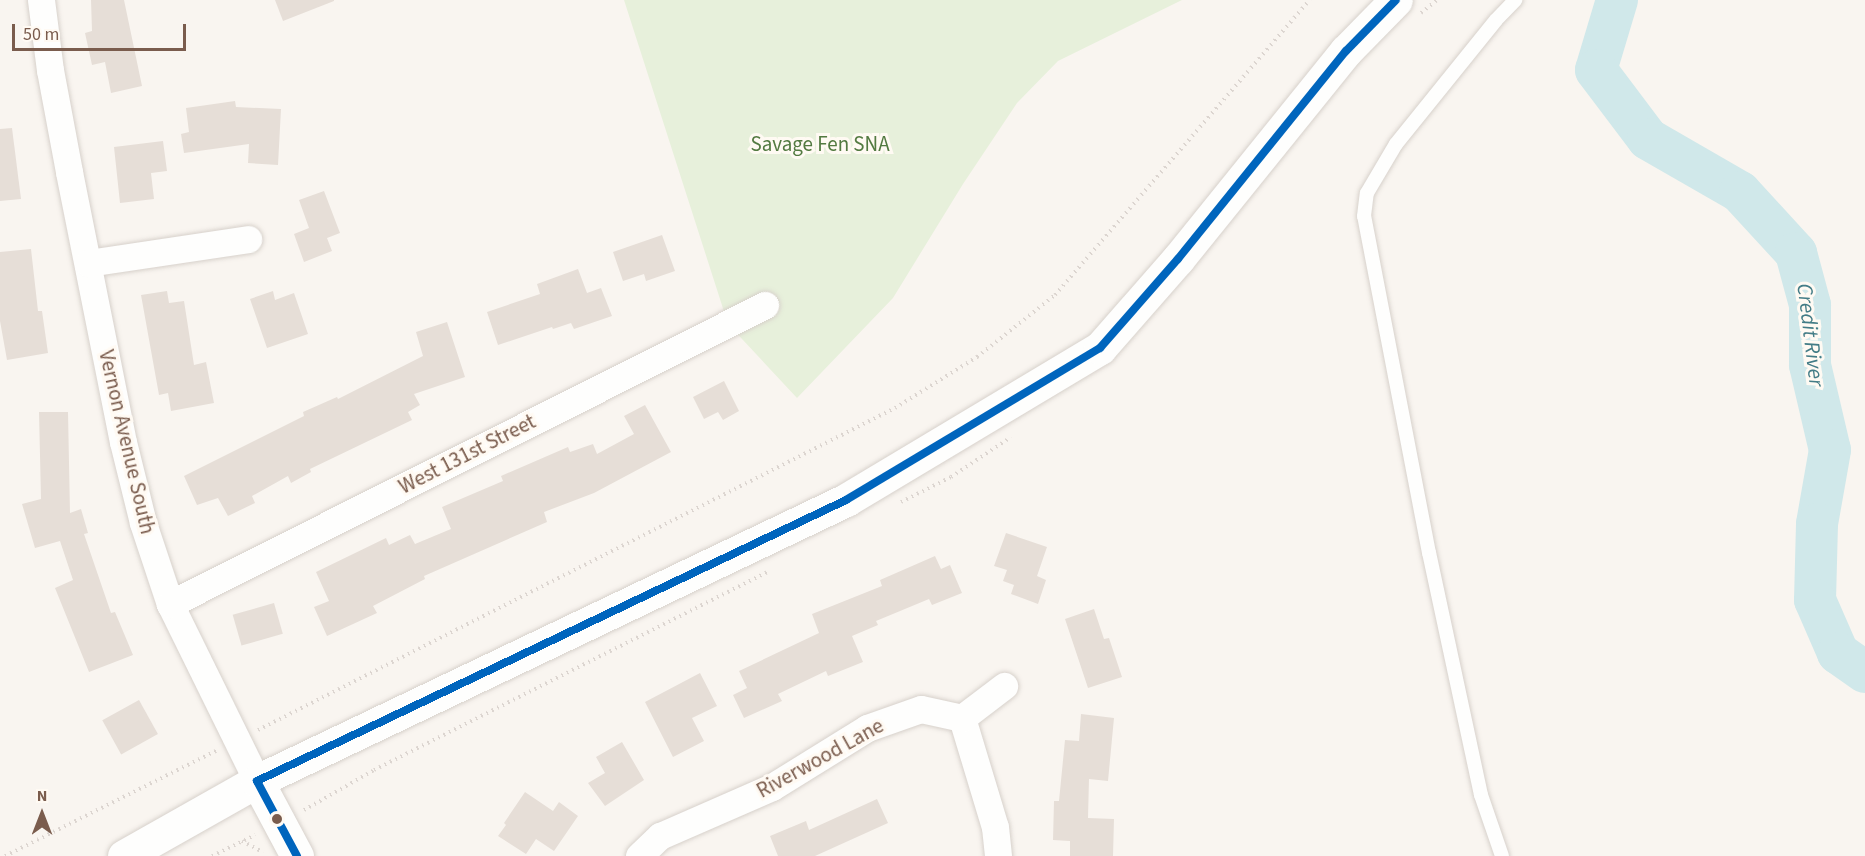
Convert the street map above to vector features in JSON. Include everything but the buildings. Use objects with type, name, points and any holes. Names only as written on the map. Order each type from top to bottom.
[{"type":"main road","points":[[124,856],[257,781],[846,500],[1100,348],[1178,259],[1346,51],[1396,0]]},
{"type":"main road","name":"Vernon Avenue South","points":[[257,781],[297,856]]},
{"type":"street","name":"Vernon Avenue South","points":[[41,0],[50,70],[123,442],[144,523],[170,604],[257,781]]},
{"type":"street","points":[[88,263],[248,239]]},
{"type":"street","name":"West 131st Street","points":[[170,604],[765,305]]},
{"type":"street","points":[[998,856],[995,827],[962,718],[1004,686]]},
{"type":"street","name":"Riverwood Lane","points":[[639,856],[660,836],[772,787],[867,728],[921,709],[962,718]]},
{"type":"lane","points":[[1502,856],[1481,795],[1429,553],[1364,216],[1367,193],[1396,144],[1496,20],[1515,0]]},
{"type":"path","points":[[4,856],[895,408],[977,357],[1055,295],[1310,0]]},
{"type":"path","points":[[242,841],[268,856]]},
{"type":"green space","name":"Savage Fen SNA","points":[[624,0],[1182,0],[1058,61],[1017,103],[963,184],[893,298],[797,398],[728,324]]},
{"type":"waterway","name":"Credit River","points":[[1617,0],[1596,70],[1648,139],[1740,192],[1796,253],[1810,305],[1810,365],[1830,450],[1817,524],[1815,600],[1838,653],[1865,672]]},
{"type":"transit line","points":[[297,856],[257,781],[846,500],[1100,348],[1178,259],[1346,51],[1396,0]]}]
